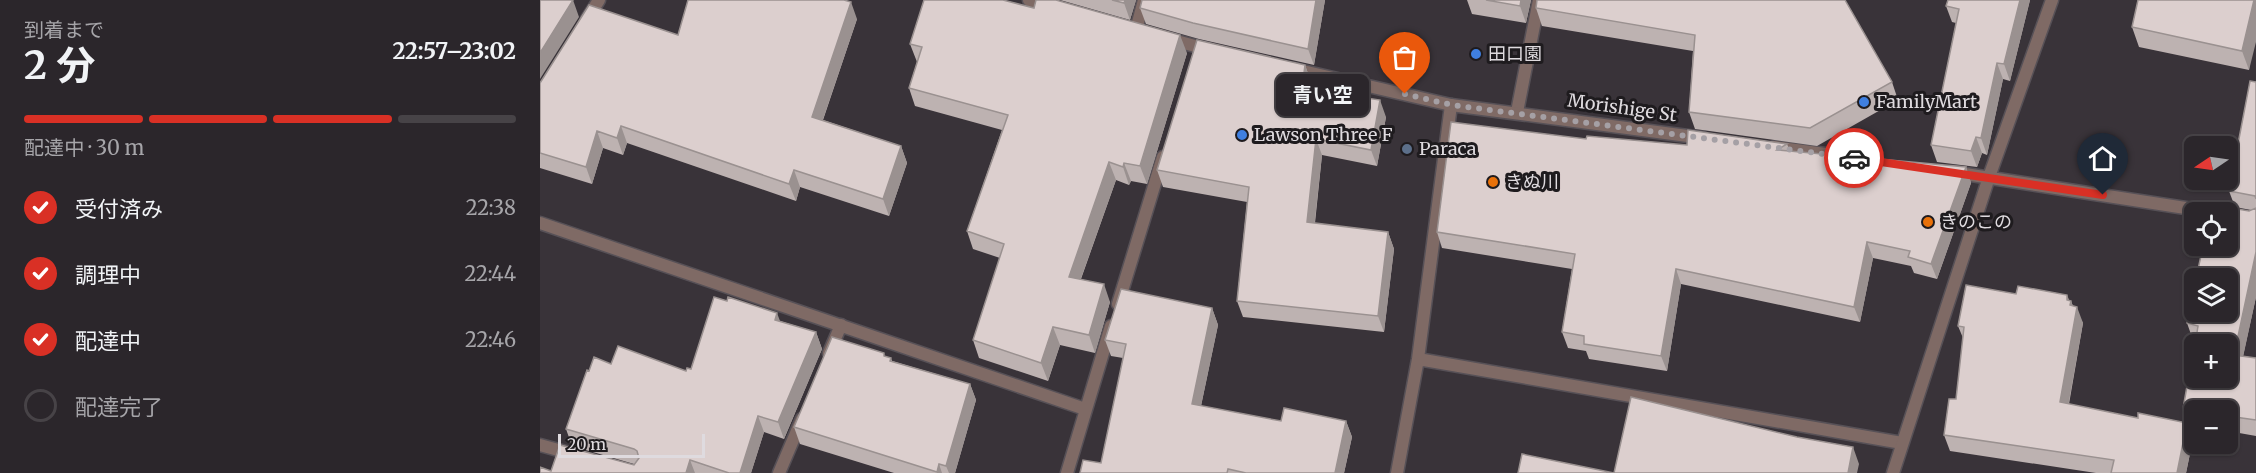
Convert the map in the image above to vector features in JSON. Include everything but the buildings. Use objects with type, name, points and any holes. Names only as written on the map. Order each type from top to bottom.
[{"type":"street","points":[[581,29],[599,0]]},
{"type":"street","points":[[1029,0],[1061,9]]},
{"type":"street","points":[[1144,0],[1141,31],[1195,52],[1220,52]]},
{"type":"street","points":[[1517,112],[1539,0]]},
{"type":"street","points":[[1893,473],[1989,177],[2052,0]]},
{"type":"street","name":"Morishige St","points":[[1278,65],[1452,105],[1718,140]]},
{"type":"street","points":[[1397,473],[1418,359],[1452,105]]},
{"type":"street","points":[[1765,146],[1847,157]]},
{"type":"street","points":[[1067,473],[1165,149]]},
{"type":"street","points":[[1942,170],[2184,208]]},
{"type":"street","points":[[540,223],[1085,409]]},
{"type":"street","points":[[823,367],[841,325]]},
{"type":"street","points":[[1418,359],[1902,443]]},
{"type":"street","points":[[779,473],[806,410]]},
{"type":"street","points":[[540,445],[583,457]]},
{"type":"way so far","points":[[1405,94],[1452,105],[1854,158]]},
{"type":"place","name":"田口園","points":[[1476,54]]},
{"type":"place","name":"青い空","points":[[1405,94]]},
{"type":"place","name":"FamilyMart","points":[[1864,102]]},
{"type":"place","name":"Lawson Three F","points":[[1242,135]]},
{"type":"place","name":"Paraca","points":[[1407,149]]},
{"type":"place","name":"きぬ川","points":[[1493,182]]},
{"type":"place","name":"きのこの","points":[[1928,222]]},
{"type":"route","points":[[1854,158],[2103,195]]}]
